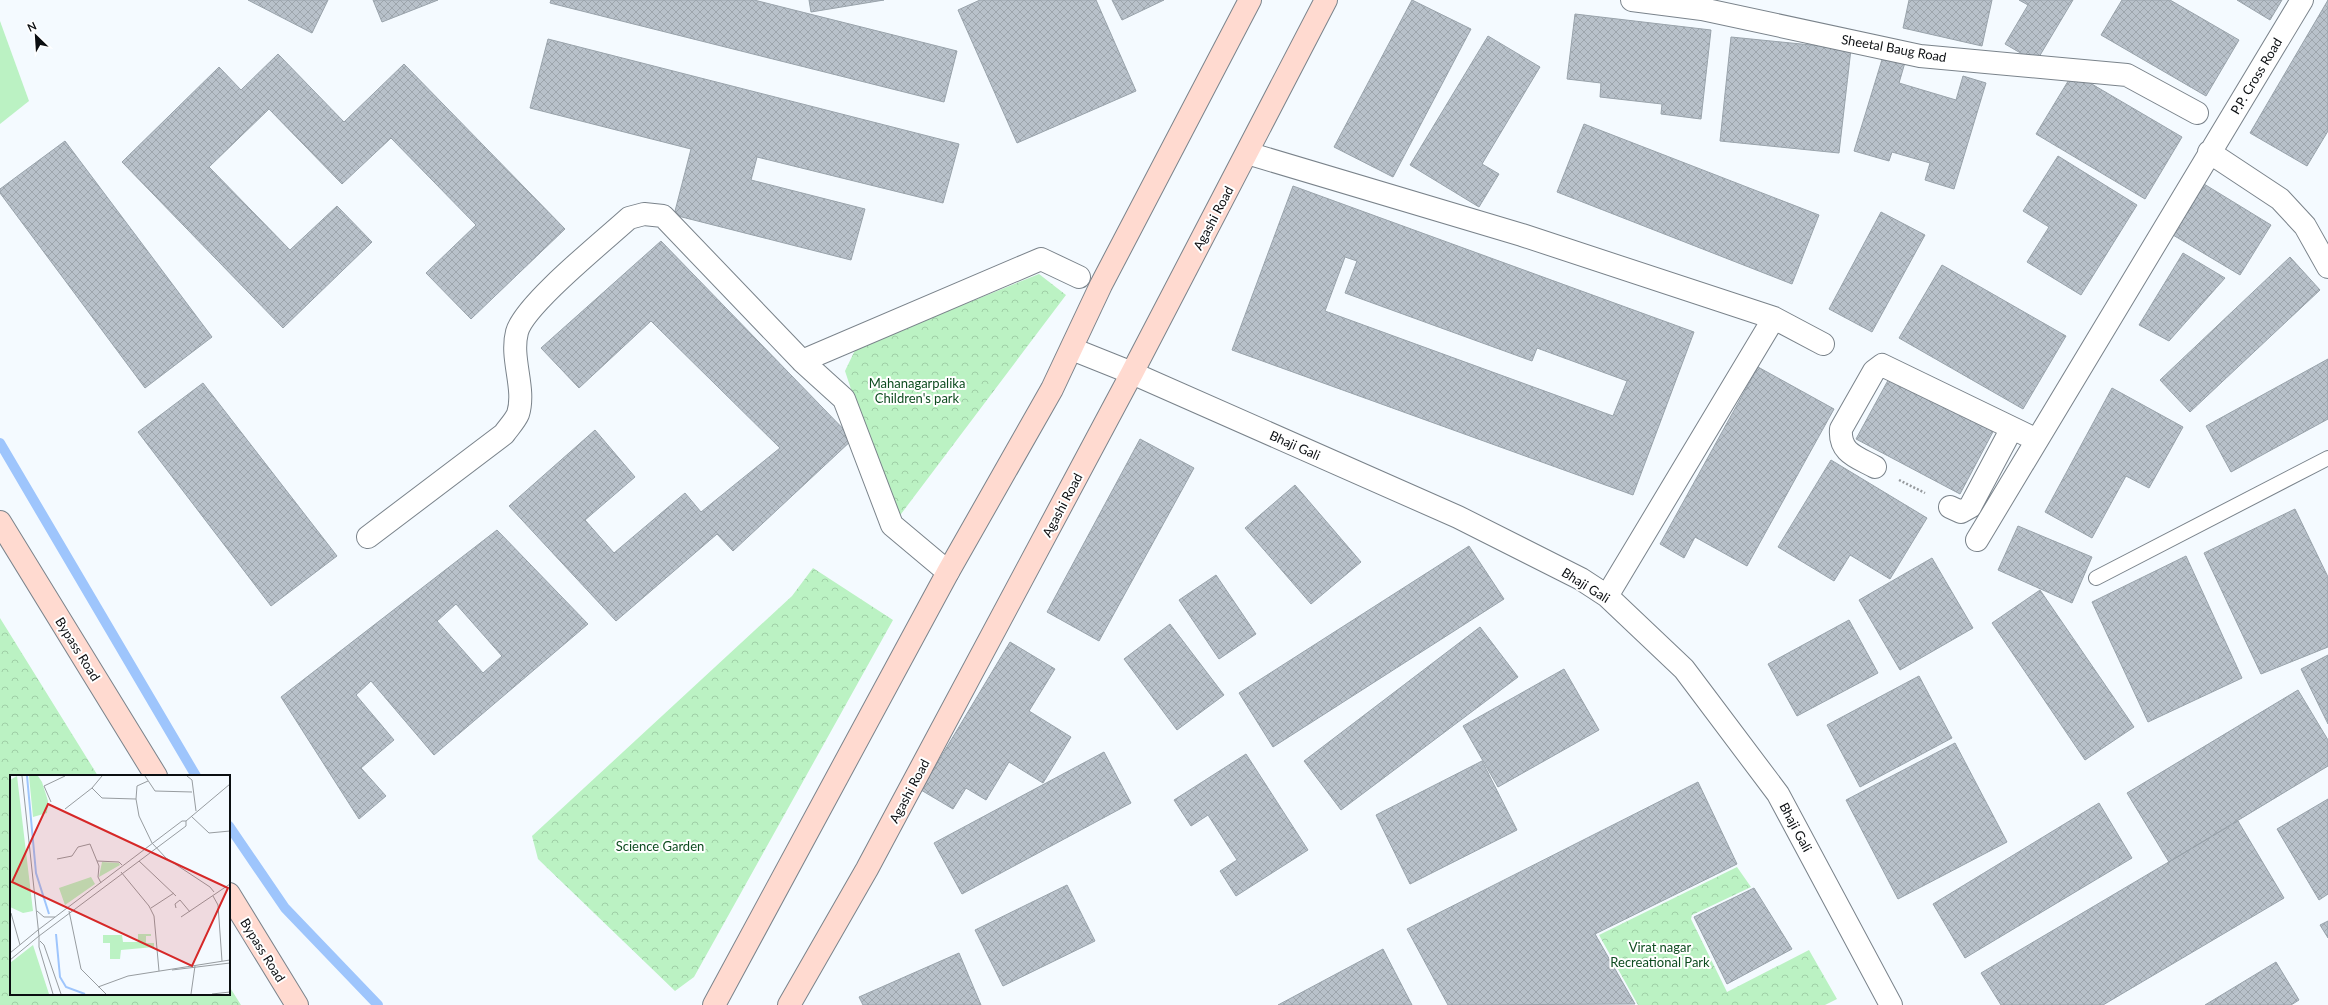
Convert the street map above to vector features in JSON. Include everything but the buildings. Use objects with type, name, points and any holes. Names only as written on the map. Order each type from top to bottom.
[{"type":"street","points":[[714,1005],[948,572],[1052,389],[1101,285],[1250,0]]},
{"type":"street","name":"Agashi Road","points":[[789,1005],[867,869],[1132,373],[1326,0]]},
{"type":"street","name":"Sheetal Baug Road","points":[[1632,0],[1702,9],[1920,56],[2127,76],[2197,113]]},
{"type":"street","name":"P.P. Cross Road","points":[[1977,540],[2209,152],[2302,0]]},
{"type":"street","points":[[2209,152],[2280,199],[2305,226],[2328,268]]},
{"type":"street","points":[[1247,153],[1522,235],[1774,318],[1823,344]]},
{"type":"street","points":[[368,537],[504,434],[517,414],[520,400],[514,354],[517,331],[530,310],[629,218],[644,214],[663,216],[802,361],[844,399],[892,525],[948,572]]},
{"type":"street","points":[[802,361],[1041,259],[1079,277]]},
{"type":"street","points":[[1607,596],[1774,318]]},
{"type":"street","name":"Bhaji Gali","points":[[1072,349],[1132,373],[1458,518],[1581,579],[1607,596],[1684,669],[1778,794],[1891,1005]]},
{"type":"street","points":[[1875,467],[1846,451],[1840,438],[1841,429],[1874,371],[1882,365],[2037,440]]},
{"type":"street","points":[[1950,507],[1961,512],[1970,507],[2012,428]]},
{"type":"street","name":"Bypass Road","points":[[0,522],[155,775]]},
{"type":"street","name":"Bypass Road","points":[[230,896],[297,1005]]},
{"type":"lane","points":[[2096,578],[2328,458]]},
{"type":"path","points":[[1875,467],[1950,507]]},
{"type":"green space","points":[[0,21],[29,101],[0,124]]},
{"type":"green space","name":"Mahanagarpalika Children's park","points":[[1039,274],[1066,295],[895,522],[845,371],[856,348]]},
{"type":"green space","name":"Science Garden","points":[[813,568],[893,620],[694,977],[675,991],[538,859],[532,836],[792,596]]},
{"type":"green space","points":[[0,618],[97,775],[10,775],[10,995],[230,995],[230,988],[241,1005],[0,1005]]},
{"type":"green space","name":"Virat nagar Recreational Park","points":[[1737,867],[1751,887],[1692,915],[1691,919],[1727,992],[1809,950],[1837,999],[1825,1005],[1638,1005],[1599,935]]},
{"type":"waterway","points":[[0,443],[195,775]]},
{"type":"waterway","points":[[230,827],[285,908],[378,1005]]}]
